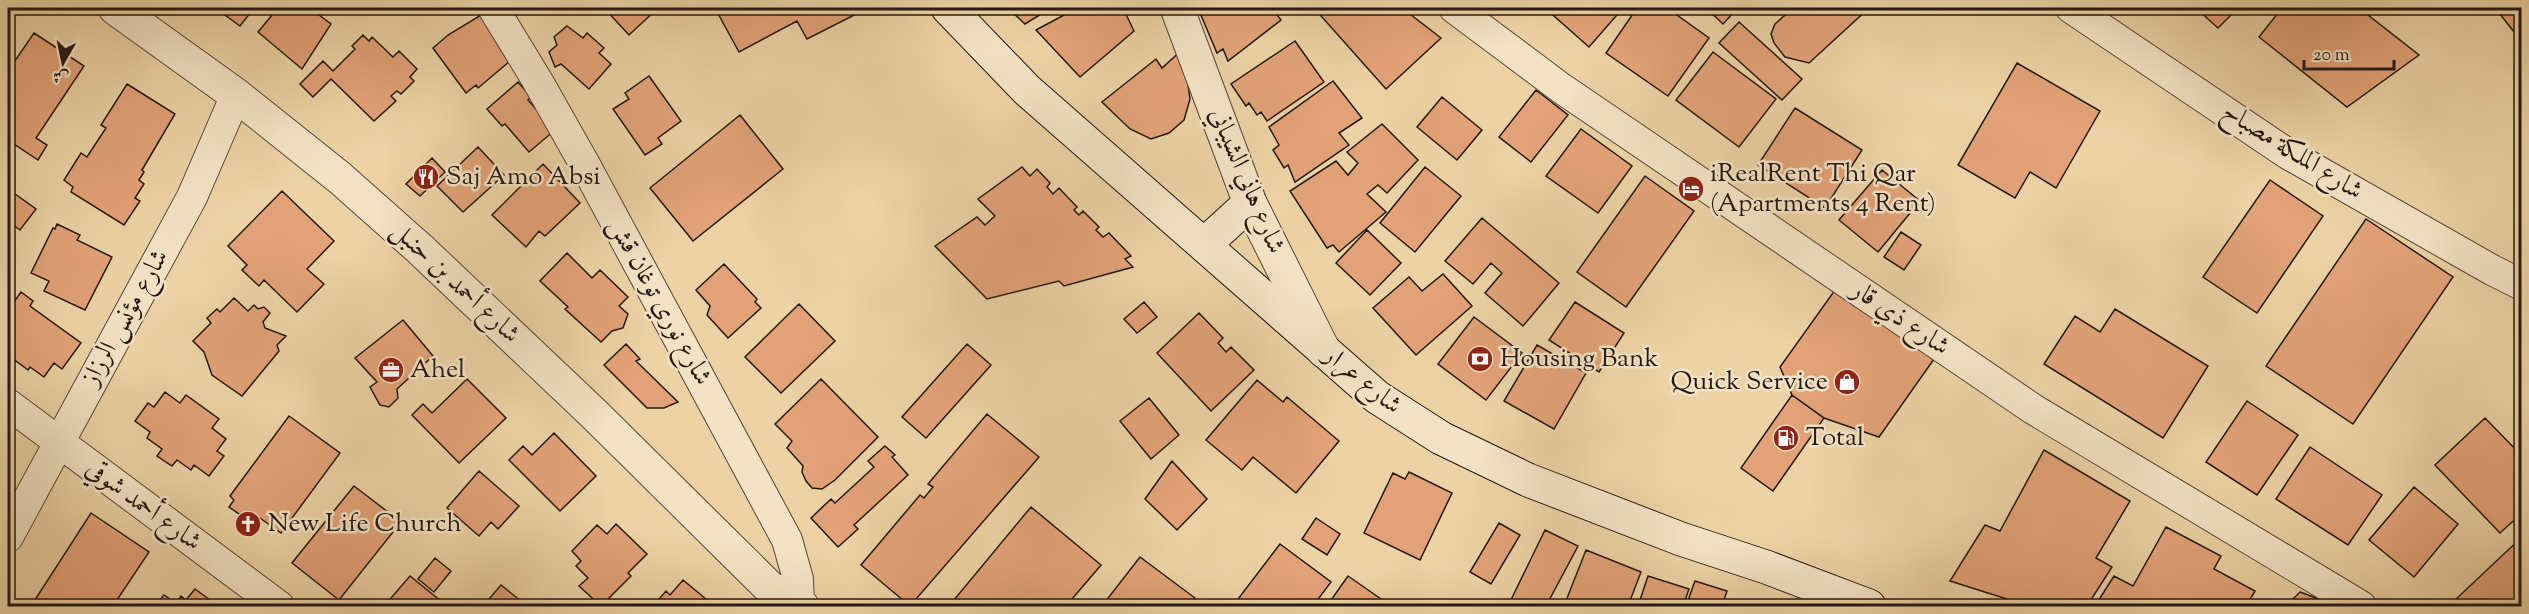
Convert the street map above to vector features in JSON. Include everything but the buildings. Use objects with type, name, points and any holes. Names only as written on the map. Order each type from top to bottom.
[{"type":"street","name":"شارع أحمد بن حنبل","points":[[115,8],[313,154],[420,249],[789,603]]},
{"type":"street","name":"شارع نوري توغان قش","points":[[493,8],[584,163],[787,540],[798,579],[789,603]]},
{"type":"street","name":"شارع عرار","points":[[948,8],[1027,90],[1377,397],[1441,438],[1528,480],[1681,539],[1766,567],[1869,606]]},
{"type":"street","name":"شارع هاني الشيباني","points":[[1177,8],[1250,203],[1324,351]]},
{"type":"street","name":"شارع ذي قار","points":[[1454,8],[1561,88],[2033,410],[2361,606]]},
{"type":"street","name":"شارع الملكة مصباح","points":[[2071,8],[2288,154],[2522,285]]},
{"type":"street","name":"شارع مؤنس الرزاز","points":[[8,537],[192,197],[236,96]]},
{"type":"street","points":[[1205,244],[1250,203]]},
{"type":"street","name":"شارع أحمد شوقي","points":[[8,404],[279,606]]},
{"type":"place","name":"Saj Amo Absi","points":[[426,177]]},
{"type":"place","name":"iRealRent Thi Qar (Apartments 4 Rent)","points":[[1691,189]]},
{"type":"place","name":"Housing Bank","points":[[1480,359]]},
{"type":"place","name":"Ahel","points":[[391,370]]},
{"type":"place","name":"Quick Service","points":[[1847,382]]},
{"type":"place","name":"Total","points":[[1786,438]]},
{"type":"place","name":"New Life Church","points":[[248,524]]}]
